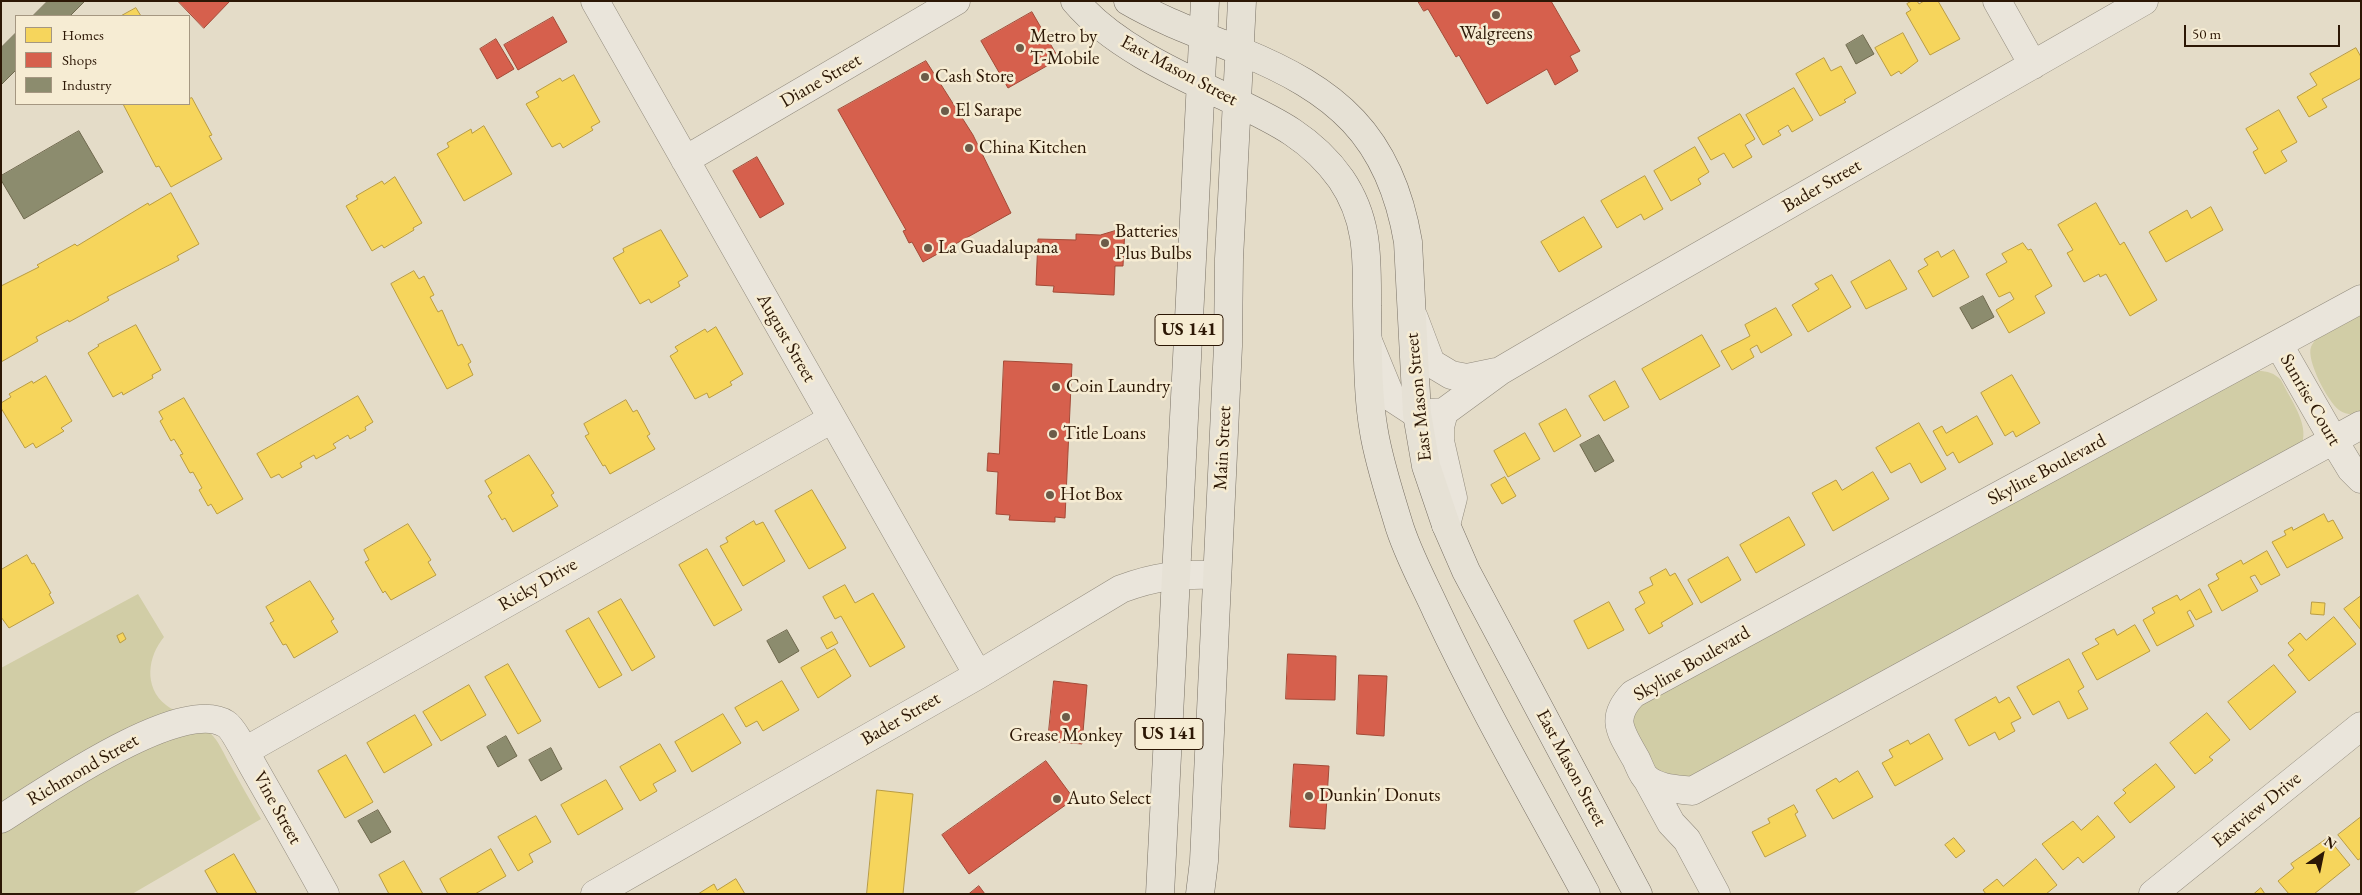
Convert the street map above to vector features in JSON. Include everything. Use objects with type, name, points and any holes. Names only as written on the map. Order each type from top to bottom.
[{"type":"main road","name":"East Mason Street","points":[[1075,1],[1088,16],[1117,39],[1201,85],[1259,112],[1294,132],[1330,165],[1355,203],[1363,228],[1367,250],[1368,340],[1374,431],[1399,526],[1449,638],[1586,894]]},
{"type":"main road","name":"East Mason Street","points":[[1128,1],[1157,18],[1280,68],[1322,93],[1358,125],[1380,155],[1397,194],[1405,225],[1417,414],[1426,466],[1446,525],[1466,571],[1638,894]]},
{"type":"main road","name":"US 141","points":[[1160,894],[1205,1]]},
{"type":"main road","name":"Main Street","points":[[1200,894],[1204,861],[1228,346],[1229,260],[1242,1]]},
{"type":"street","name":"August Street","points":[[594,1],[978,676]]},
{"type":"street","name":"Diane Street","points":[[685,160],[956,1]]},
{"type":"street","points":[[1997,1],[2033,65]]},
{"type":"street","name":"Bader Street","points":[[1444,412],[1500,371],[2144,1]]},
{"type":"street","name":"Skyline Boulevard","points":[[1687,840],[1671,823],[1619,728],[1619,715],[1624,704],[1633,694],[2361,300]]},
{"type":"street","name":"Bader Street","points":[[1411,310],[1431,363],[1451,375],[1466,378],[1500,371]]},
{"type":"street","points":[[1368,340],[1391,397],[1417,414],[1444,412],[1440,427],[1440,441],[1453,498],[1446,525]]},
{"type":"street","name":"Sunrise Court","points":[[2278,345],[2351,469],[2361,478]]},
{"type":"street","name":"Ricky Drive","points":[[245,751],[832,418]]},
{"type":"street","points":[[1647,779],[1669,788],[1692,791],[2361,425]]},
{"type":"street","name":"Bader Street","points":[[601,892],[978,676],[1121,589],[1146,580],[1176,574],[1216,575]]},
{"type":"street","name":"Richmond Street","points":[[1,819],[137,737],[189,721],[210,719],[226,724]]},
{"type":"street","name":"Vine Street","points":[[226,724],[245,751],[325,894]]},
{"type":"street","name":"Eastview Drive","points":[[2153,894],[2361,726]]},
{"type":"street","points":[[1692,791],[1686,818],[1687,840],[1716,894]]},
{"type":"shaded area","points":[[2361,310],[2361,413],[2350,414],[2339,410],[2329,399],[2315,371],[2310,353],[2314,341],[2319,336]]},
{"type":"shaded area","points":[[2258,371],[2271,373],[2281,380],[2301,420],[2303,428],[2302,444],[1686,779],[1652,770],[1629,716],[1632,710],[2248,374]]},
{"type":"shaded area","points":[[138,594],[164,637],[154,653],[150,671],[154,689],[166,705],[196,722],[213,736],[261,819],[132,894],[1,894],[1,668]]},
{"type":"building: Homes","points":[[1917,1],[1919,4],[1924,1],[1938,1],[1960,39],[1930,55],[1906,13],[1911,10],[1907,4]]},
{"type":"building: Homes","points":[[136,8],[140,15],[123,15]]},
{"type":"building: Homes","points":[[1903,33],[1918,61],[1901,74],[1899,71],[1891,76],[1875,48]]},
{"type":"building: Homes","points":[[2356,48],[2361,57],[2361,78],[2322,99],[2327,107],[2309,117],[2297,97],[2317,85],[2310,74]]},
{"type":"building: Homes","points":[[1824,58],[1831,71],[1841,66],[1856,93],[1844,100],[1846,102],[1820,116],[1796,74]]},
{"type":"building: Homes","points":[[574,75],[600,122],[591,127],[593,130],[563,148],[560,143],[552,147],[526,104],[539,97],[536,92],[560,78],[562,81]]},
{"type":"building: Homes","points":[[1794,88],[1813,120],[1792,132],[1788,125],[1778,131],[1781,135],[1763,145],[1746,115]]},
{"type":"building: Homes","points":[[192,98],[212,135],[209,136],[222,159],[171,187],[159,166],[156,167],[124,105],[190,105],[190,99]]},
{"type":"building: Homes","points":[[2279,110],[2297,142],[2281,151],[2287,161],[2265,174],[2253,152],[2258,149],[2246,129]]},
{"type":"building: Homes","points":[[1740,114],[1755,139],[1745,145],[1752,157],[1733,168],[1724,153],[1711,160],[1698,138]]},
{"type":"building: Homes","points":[[484,126],[512,174],[464,201],[437,154],[449,147],[447,143],[471,129],[472,133]]},
{"type":"building: Homes","points":[[1695,147],[1709,172],[1698,179],[1701,184],[1671,201],[1654,171]]},
{"type":"building: Homes","points":[[1645,176],[1663,209],[1644,220],[1641,214],[1617,228],[1601,201]]},
{"type":"building: Homes","points":[[395,177],[422,223],[384,248],[382,245],[372,251],[346,206],[358,199],[356,196],[382,181],[384,184]]},
{"type":"building: Homes","points":[[171,193],[199,244],[177,256],[179,260],[107,297],[109,300],[69,322],[68,320],[36,337],[38,341],[1,362],[1,286],[39,267],[37,265],[75,244],[77,246],[148,203],[149,205]]},
{"type":"building: Homes","points":[[2096,203],[2120,245],[2124,242],[2157,300],[2130,316],[2106,274],[2100,277],[2099,274],[2084,282],[2067,253],[2073,250],[2058,225]]},
{"type":"building: Homes","points":[[2211,207],[2223,230],[2166,262],[2149,232],[2187,210],[2191,218]]},
{"type":"building: Homes","points":[[1584,217],[1602,247],[1559,272],[1541,242]]},
{"type":"building: Homes","points":[[661,230],[688,276],[678,282],[680,286],[651,303],[649,299],[640,304],[613,258],[624,252],[623,249]]},
{"type":"building: Homes","points":[[2023,243],[2028,250],[2031,249],[2052,286],[2035,296],[2045,313],[2009,333],[1996,310],[2014,299],[2010,292],[1999,297],[1986,274],[2007,262],[2002,254]]},
{"type":"building: Homes","points":[[1954,250],[1969,277],[1933,297],[1918,271],[1928,265],[1924,259],[1938,251],[1941,257]]},
{"type":"building: Homes","points":[[1890,260],[1907,289],[1866,309],[1851,282]]},
{"type":"building: Homes","points":[[414,271],[419,279],[424,276],[434,295],[430,297],[438,312],[442,310],[458,346],[462,344],[471,362],[468,364],[473,375],[447,389],[391,284]]},
{"type":"building: Homes","points":[[1832,275],[1851,307],[1808,332],[1792,305],[1819,289],[1815,284]]},
{"type":"building: Homes","points":[[1776,308],[1792,335],[1761,353],[1757,345],[1750,349],[1754,357],[1732,370],[1721,351],[1750,336],[1745,325]]},
{"type":"building: Homes","points":[[136,325],[161,370],[152,375],[153,378],[123,395],[122,392],[113,397],[88,353],[98,345]]},
{"type":"building: Homes","points":[[716,327],[743,374],[730,382],[732,385],[709,398],[707,393],[695,399],[670,356],[678,351],[675,347],[705,329],[707,332]]},
{"type":"building: Homes","points":[[1702,335],[1720,366],[1660,400],[1642,369]]},
{"type":"building: Homes","points":[[2012,375],[2040,423],[2016,437],[2013,431],[2005,436],[1981,393]]},
{"type":"building: Homes","points":[[46,376],[72,421],[61,428],[64,431],[36,448],[33,443],[25,448],[1,408],[1,403],[11,397],[9,394],[32,381],[33,383]]},
{"type":"building: Homes","points":[[1615,381],[1629,407],[1604,421],[1589,396]]},
{"type":"building: Homes","points":[[358,396],[373,422],[365,427],[366,430],[350,439],[348,435],[333,444],[336,448],[316,459],[314,455],[300,463],[302,467],[282,478],[279,474],[271,478],[257,454]]},
{"type":"building: Homes","points":[[184,398],[243,499],[217,514],[211,504],[208,506],[199,490],[202,488],[193,472],[190,473],[180,455],[183,454],[174,439],[171,441],[160,421],[163,419],[159,412]]},
{"type":"building: Homes","points":[[626,400],[633,412],[637,410],[650,434],[647,436],[655,449],[610,474],[585,436],[589,434],[584,424]]},
{"type":"building: Homes","points":[[1566,409],[1581,436],[1554,452],[1539,424]]},
{"type":"building: Homes","points":[[1977,416],[1993,444],[1959,463],[1953,452],[1947,456],[1933,431],[1942,426],[1946,433]]},
{"type":"building: Homes","points":[[1919,423],[1946,469],[1921,483],[1910,463],[1891,473],[1876,448]]},
{"type":"building: Homes","points":[[1525,433],[1540,459],[1508,477],[1494,451]]},
{"type":"building: Homes","points":[[529,455],[554,493],[551,495],[558,506],[513,532],[505,518],[502,520],[488,496],[492,493],[485,481]]},
{"type":"building: Homes","points":[[1873,472],[1889,499],[1833,531],[1812,493],[1836,480],[1842,490]]},
{"type":"building: Homes","points":[[1505,477],[1516,496],[1502,504],[1491,485]]},
{"type":"building: Homes","points":[[812,490],[846,548],[809,569],[775,511]]},
{"type":"building: Homes","points":[[2324,514],[2328,522],[2333,520],[2343,538],[2287,568],[2272,542],[2286,535],[2284,531],[2292,527],[2293,530]]},
{"type":"building: Homes","points":[[1789,517],[1805,545],[1756,573],[1740,545]]},
{"type":"building: Homes","points":[[754,521],[756,525],[763,522],[785,561],[743,586],[720,546],[728,542],[726,538]]},
{"type":"building: Homes","points":[[408,524],[431,560],[428,562],[436,575],[391,600],[385,591],[383,593],[365,562],[369,560],[364,550]]},
{"type":"building: Homes","points":[[707,549],[742,610],[714,626],[679,565]]},
{"type":"building: Homes","points":[[2267,551],[2280,575],[2261,585],[2255,575],[2250,577],[2258,591],[2222,611],[2208,585],[2219,579],[2216,574],[2241,560],[2243,564]]},
{"type":"building: Homes","points":[[27,555],[32,564],[34,563],[51,593],[49,594],[54,603],[9,628],[1,617],[1,570]]},
{"type":"building: Homes","points":[[1728,557],[1741,580],[1701,603],[1688,580]]},
{"type":"building: Homes","points":[[1666,569],[1670,576],[1675,573],[1693,604],[1661,623],[1663,626],[1649,634],[1635,609],[1645,603],[1639,592],[1653,585],[1650,578]]},
{"type":"building: Homes","points":[[310,581],[334,619],[331,621],[338,632],[294,658],[286,644],[283,645],[270,623],[274,621],[266,607]]},
{"type":"building: Homes","points":[[845,585],[855,603],[873,593],[905,647],[870,667],[841,616],[835,619],[823,597]]},
{"type":"building: Homes","points":[[2200,589],[2212,612],[2196,620],[2190,610],[2187,612],[2194,626],[2157,646],[2143,620],[2155,613],[2152,608],[2177,595],[2180,600]]},
{"type":"building: Homes","points":[[2361,596],[2361,630],[2344,609]]},
{"type":"building: Homes","points":[[621,599],[655,657],[632,671],[598,612]]},
{"type":"building: Homes","points":[[1609,602],[1624,630],[1588,649],[1574,621]]},
{"type":"building: Homes","points":[[2312,602],[2325,603],[2324,615],[2311,614]]},
{"type":"building: Homes","points":[[2334,617],[2356,644],[2309,681],[2288,655],[2294,650],[2288,643],[2300,633],[2306,640]]},
{"type":"building: Homes","points":[[589,618],[622,675],[599,688],[566,631]]},
{"type":"building: Homes","points":[[2135,625],[2150,651],[2097,680],[2082,653],[2099,644],[2095,639],[2114,629],[2117,635]]},
{"type":"building: Homes","points":[[832,632],[838,643],[827,649],[821,638]]},
{"type":"building: Homes","points":[[123,633],[126,639],[120,643],[117,636]]},
{"type":"building: Homes","points":[[835,649],[851,676],[818,698],[801,668]]},
{"type":"building: Homes","points":[[2069,659],[2084,687],[2078,691],[2088,709],[2068,719],[2059,701],[2033,715],[2017,687]]},
{"type":"building: Homes","points":[[508,664],[541,721],[518,734],[485,677]]},
{"type":"building: Homes","points":[[2274,665],[2296,692],[2250,730],[2228,702]]},
{"type":"building: Homes","points":[[782,681],[799,710],[763,731],[757,721],[746,727],[735,708]]},
{"type":"building: Homes","points":[[469,685],[486,715],[441,741],[423,712]]},
{"type":"building: Homes","points":[[1996,697],[1999,703],[2009,697],[2021,718],[2011,723],[2015,731],[1999,740],[1995,732],[1969,746],[1955,720]]},
{"type":"building: Homes","points":[[2207,713],[2230,740],[2209,757],[2213,760],[2195,774],[2170,743]]},
{"type":"building: Homes","points":[[723,714],[741,743],[692,772],[675,742]]},
{"type":"building: Homes","points":[[415,715],[432,745],[384,773],[367,743]]},
{"type":"building: Homes","points":[[1929,734],[1943,759],[1895,786],[1882,763],[1893,757],[1889,750],[1908,740],[1910,744]]},
{"type":"building: Homes","points":[[660,744],[676,771],[653,784],[657,791],[640,801],[620,767]]},
{"type":"building: Homes","points":[[346,755],[373,802],[345,818],[318,771]]},
{"type":"building: Homes","points":[[2156,764],[2175,787],[2130,823],[2114,803],[2126,793],[2123,790]]},
{"type":"building: Homes","points":[[1858,771],[1873,797],[1833,819],[1816,790],[1836,778],[1839,782]]},
{"type":"building: Homes","points":[[606,780],[623,809],[578,835],[561,805]]},
{"type":"building: Homes","points":[[877,790],[913,794],[903,894],[867,894]]},
{"type":"building: Homes","points":[[1794,805],[1798,812],[1795,814],[1806,836],[1765,857],[1752,832],[1770,823],[1768,819]]},
{"type":"building: Homes","points":[[536,816],[551,842],[529,854],[533,862],[518,871],[498,837]]},
{"type":"building: Homes","points":[[2098,816],[2115,837],[2083,863],[2078,857],[2063,870],[2042,844],[2073,821],[2081,830]]},
{"type":"building: Homes","points":[[2361,817],[2361,858],[2358,860],[2338,835]]},
{"type":"building: Homes","points":[[1954,838],[1965,851],[1956,858],[1945,845]]},
{"type":"building: Homes","points":[[2328,838],[2350,865],[2314,894],[2289,894],[2278,881],[2294,868],[2291,864]]},
{"type":"building: Homes","points":[[491,849],[506,876],[475,894],[448,894],[440,879]]},
{"type":"building: Homes","points":[[234,854],[257,894],[218,894],[205,871]]},
{"type":"building: Homes","points":[[2036,859],[2057,885],[2046,894],[1986,894],[1983,890],[1997,879],[2003,886]]},
{"type":"building: Homes","points":[[404,861],[423,894],[389,894],[379,875]]},
{"type":"building: Homes","points":[[736,879],[745,894],[698,894],[714,884],[717,890]]},
{"type":"building: Homes","points":[[2261,888],[2265,894],[2254,894]]},
{"type":"building: Shops","points":[[178,1],[230,1],[204,28]]},
{"type":"building: Shops","name":"Walgreens","points":[[1418,1],[1551,1],[1580,51],[1570,56],[1578,71],[1555,85],[1547,69],[1487,104],[1459,55],[1456,57],[1428,9],[1424,11]]},
{"type":"building: Shops","points":[[1032,12],[1059,59],[1008,88],[981,41]]},
{"type":"building: Shops","points":[[553,17],[567,42],[518,70],[504,45]]},
{"type":"building: Shops","points":[[496,39],[514,69],[497,79],[480,49]]},
{"type":"building: Shops","points":[[926,61],[973,135],[1011,213],[923,262],[912,242],[909,243],[903,231],[906,230],[838,110]]},
{"type":"building: Shops","points":[[757,157],[784,204],[760,218],[733,171]]},
{"type":"building: Shops","points":[[1125,228],[1123,266],[1115,266],[1114,295],[1053,292],[1054,286],[1036,285],[1038,239],[1076,240],[1076,234],[1100,235]]},
{"type":"building: Shops","points":[[1004,361],[1072,364],[1065,518],[1055,517],[1055,522],[1009,520],[1010,515],[996,514],[998,472],[987,471],[988,453],[999,454]]},
{"type":"building: Shops","points":[[1288,654],[1336,656],[1335,700],[1286,699]]},
{"type":"building: Shops","points":[[1359,675],[1387,676],[1384,736],[1357,734]]},
{"type":"building: Shops","points":[[1054,681],[1087,685],[1082,744],[1048,741]]},
{"type":"building: Shops","points":[[1046,761],[1074,799],[969,874],[942,835]]},
{"type":"building: Shops","name":"Dunkin' Donuts","points":[[1294,764],[1329,766],[1325,829],[1290,827]]},
{"type":"building: Shops","points":[[979,886],[985,894],[969,894]]},
{"type":"building: Industry","points":[[48,1],[85,1],[71,15],[34,15]]},
{"type":"building: Industry","points":[[15,34],[15,71],[1,85],[1,48]]},
{"type":"building: Industry","points":[[1863,35],[1874,54],[1856,64],[1846,45]]},
{"type":"building: Industry","points":[[79,131],[103,172],[24,219],[1,180],[1,176]]},
{"type":"building: Industry","points":[[1983,296],[1994,317],[1972,329],[1960,308]]},
{"type":"building: Industry","points":[[1599,435],[1614,461],[1595,472],[1580,445]]},
{"type":"building: Industry","points":[[787,630],[799,651],[779,663],[767,641]]},
{"type":"building: Industry","points":[[506,736],[517,756],[498,767],[487,747]]},
{"type":"building: Industry","points":[[551,748],[562,769],[541,781],[529,760]]},
{"type":"building: Industry","points":[[378,810],[391,832],[371,843],[358,821]]},
{"type":"place","name":"Walgreens","points":[[1496,15]]},
{"type":"place","name":"Metro by T-Mobile","points":[[1020,48]]},
{"type":"place","name":"Cash Store","points":[[925,77]]},
{"type":"place","name":"El Sarape","points":[[945,111]]},
{"type":"place","name":"China Kitchen","points":[[969,148]]},
{"type":"place","name":"Batteries Plus Bulbs","points":[[1105,243]]},
{"type":"place","name":"La Guadalupana","points":[[928,248]]},
{"type":"place","name":"Coin Laundry","points":[[1056,387]]},
{"type":"place","name":"Title Loans","points":[[1053,434]]},
{"type":"place","name":"Hot Box","points":[[1050,495]]},
{"type":"place","name":"Grease Monkey","points":[[1066,717]]},
{"type":"place","name":"Dunkin' Donuts","points":[[1309,796]]},
{"type":"place","name":"Auto Select","points":[[1057,799]]}]
